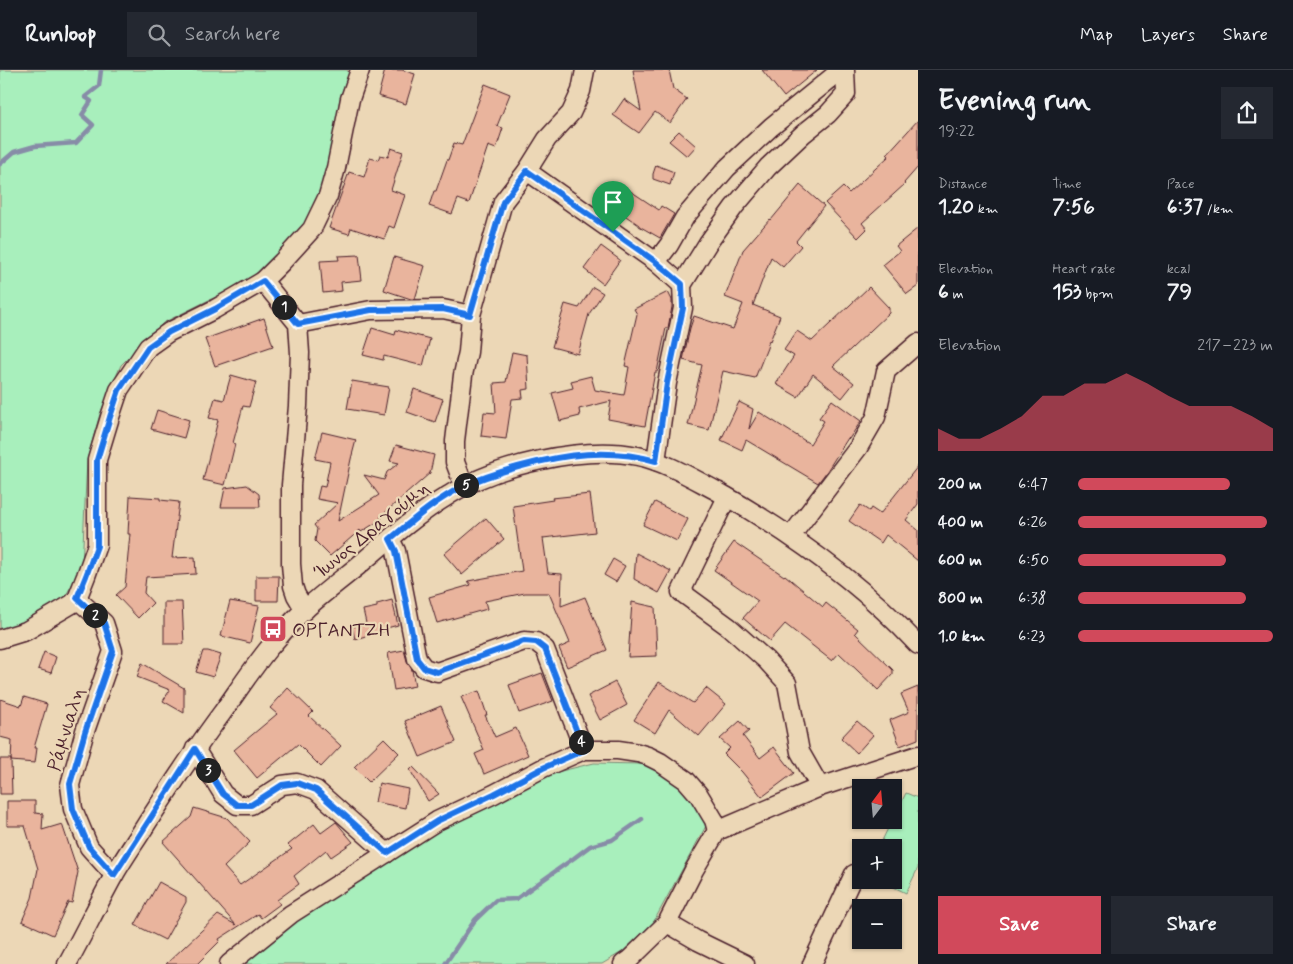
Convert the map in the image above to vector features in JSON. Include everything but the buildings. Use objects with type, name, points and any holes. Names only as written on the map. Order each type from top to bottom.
[{"type":"street","points":[[0,639],[26,631],[72,604],[77,598],[97,546],[97,460],[119,390],[148,347],[169,332],[215,309],[263,281],[312,229],[328,196],[336,168],[350,99],[360,70]]},
{"type":"street","points":[[464,486],[455,462],[454,441],[462,375],[468,352],[470,315],[503,202],[527,171],[548,139],[571,113],[581,91],[585,70]]},
{"type":"street","points":[[656,262],[669,245],[685,217],[727,168],[771,127],[843,70]]},
{"type":"street","points":[[656,461],[667,383],[683,308],[682,284],[708,242],[734,207],[768,167],[803,134],[828,114],[846,94],[843,70]]},
{"type":"street","points":[[527,171],[656,262],[682,284]]},
{"type":"street","points":[[263,281],[298,324],[300,353],[298,406],[291,485],[291,564],[296,595],[305,610]]},
{"type":"street","points":[[298,324],[371,310],[443,309],[470,315]]},
{"type":"street","points":[[791,536],[858,448],[876,417],[886,370],[918,343]]},
{"type":"street","name":"Ίωνος Δραγούμη","points":[[67,964],[114,875],[195,749],[267,651],[297,617],[390,539],[431,507],[464,486],[489,476],[527,464],[575,454],[622,454],[656,461],[728,497],[791,536],[841,572],[905,630],[918,645]]},
{"type":"street","points":[[728,497],[681,592],[729,627],[766,660],[787,683],[800,752],[820,787]]},
{"type":"street","points":[[390,539],[396,551],[417,659],[424,668],[437,672],[524,641],[536,642],[545,649],[584,750]]},
{"type":"street","name":"Ράμνιαλη","points":[[77,598],[104,623],[113,651],[85,732],[70,784],[73,809],[89,847],[114,875]]},
{"type":"street","points":[[195,749],[223,794],[237,805],[251,805],[282,785],[297,783],[316,790],[387,853]]},
{"type":"street","points":[[229,964],[291,914],[437,821],[543,768],[584,750],[618,750],[638,753],[660,762],[686,780],[699,795],[714,820],[717,831]]},
{"type":"street","points":[[623,964],[667,923],[694,870],[717,831],[820,787],[918,755]]},
{"type":"street","points":[[812,964],[852,878]]},
{"type":"street","points":[[667,923],[698,941],[745,964]]},
{"type":"green space","points":[[0,70],[347,70],[349,73],[340,98],[329,167],[308,221],[251,282],[163,323],[121,365],[100,414],[87,460],[82,567],[65,597],[41,614],[0,631]]},
{"type":"green space","points":[[594,763],[641,764],[665,771],[685,787],[706,826],[653,923],[622,952],[602,964],[235,964],[255,948],[370,874],[398,851],[557,772]]},
{"type":"green space","points":[[906,793],[918,798],[918,868],[906,893],[898,889],[902,889],[902,839],[883,839],[888,829],[902,829],[902,801]]},
{"type":"waterway","points":[[0,164],[14,152],[35,146],[76,143],[93,125],[82,115],[91,101],[85,97],[99,86],[101,70]]},
{"type":"waterway","points":[[445,964],[475,920],[496,900],[516,899],[590,846],[612,840],[642,819]]},
{"type":"place","name":"ΟΡΓΑΝΤΖΗ","points":[[273,629]]},
{"type":"route","points":[[527,171],[613,232],[656,262],[682,284],[683,308],[667,383],[656,461],[622,454],[582,454],[561,456],[510,469],[464,486],[448,495],[390,539],[396,551],[417,659],[424,668],[437,672],[524,641],[536,642],[545,649],[584,750],[543,768],[437,821],[387,853],[316,790],[297,783],[282,785],[251,805],[237,805],[223,794],[195,749],[114,875],[89,847],[73,809],[70,784],[85,732],[113,651],[104,623],[77,598],[97,546],[97,460],[119,390],[148,347],[169,332],[215,309],[263,281],[298,324],[371,310],[443,309],[470,315],[503,202],[527,171]]}]
